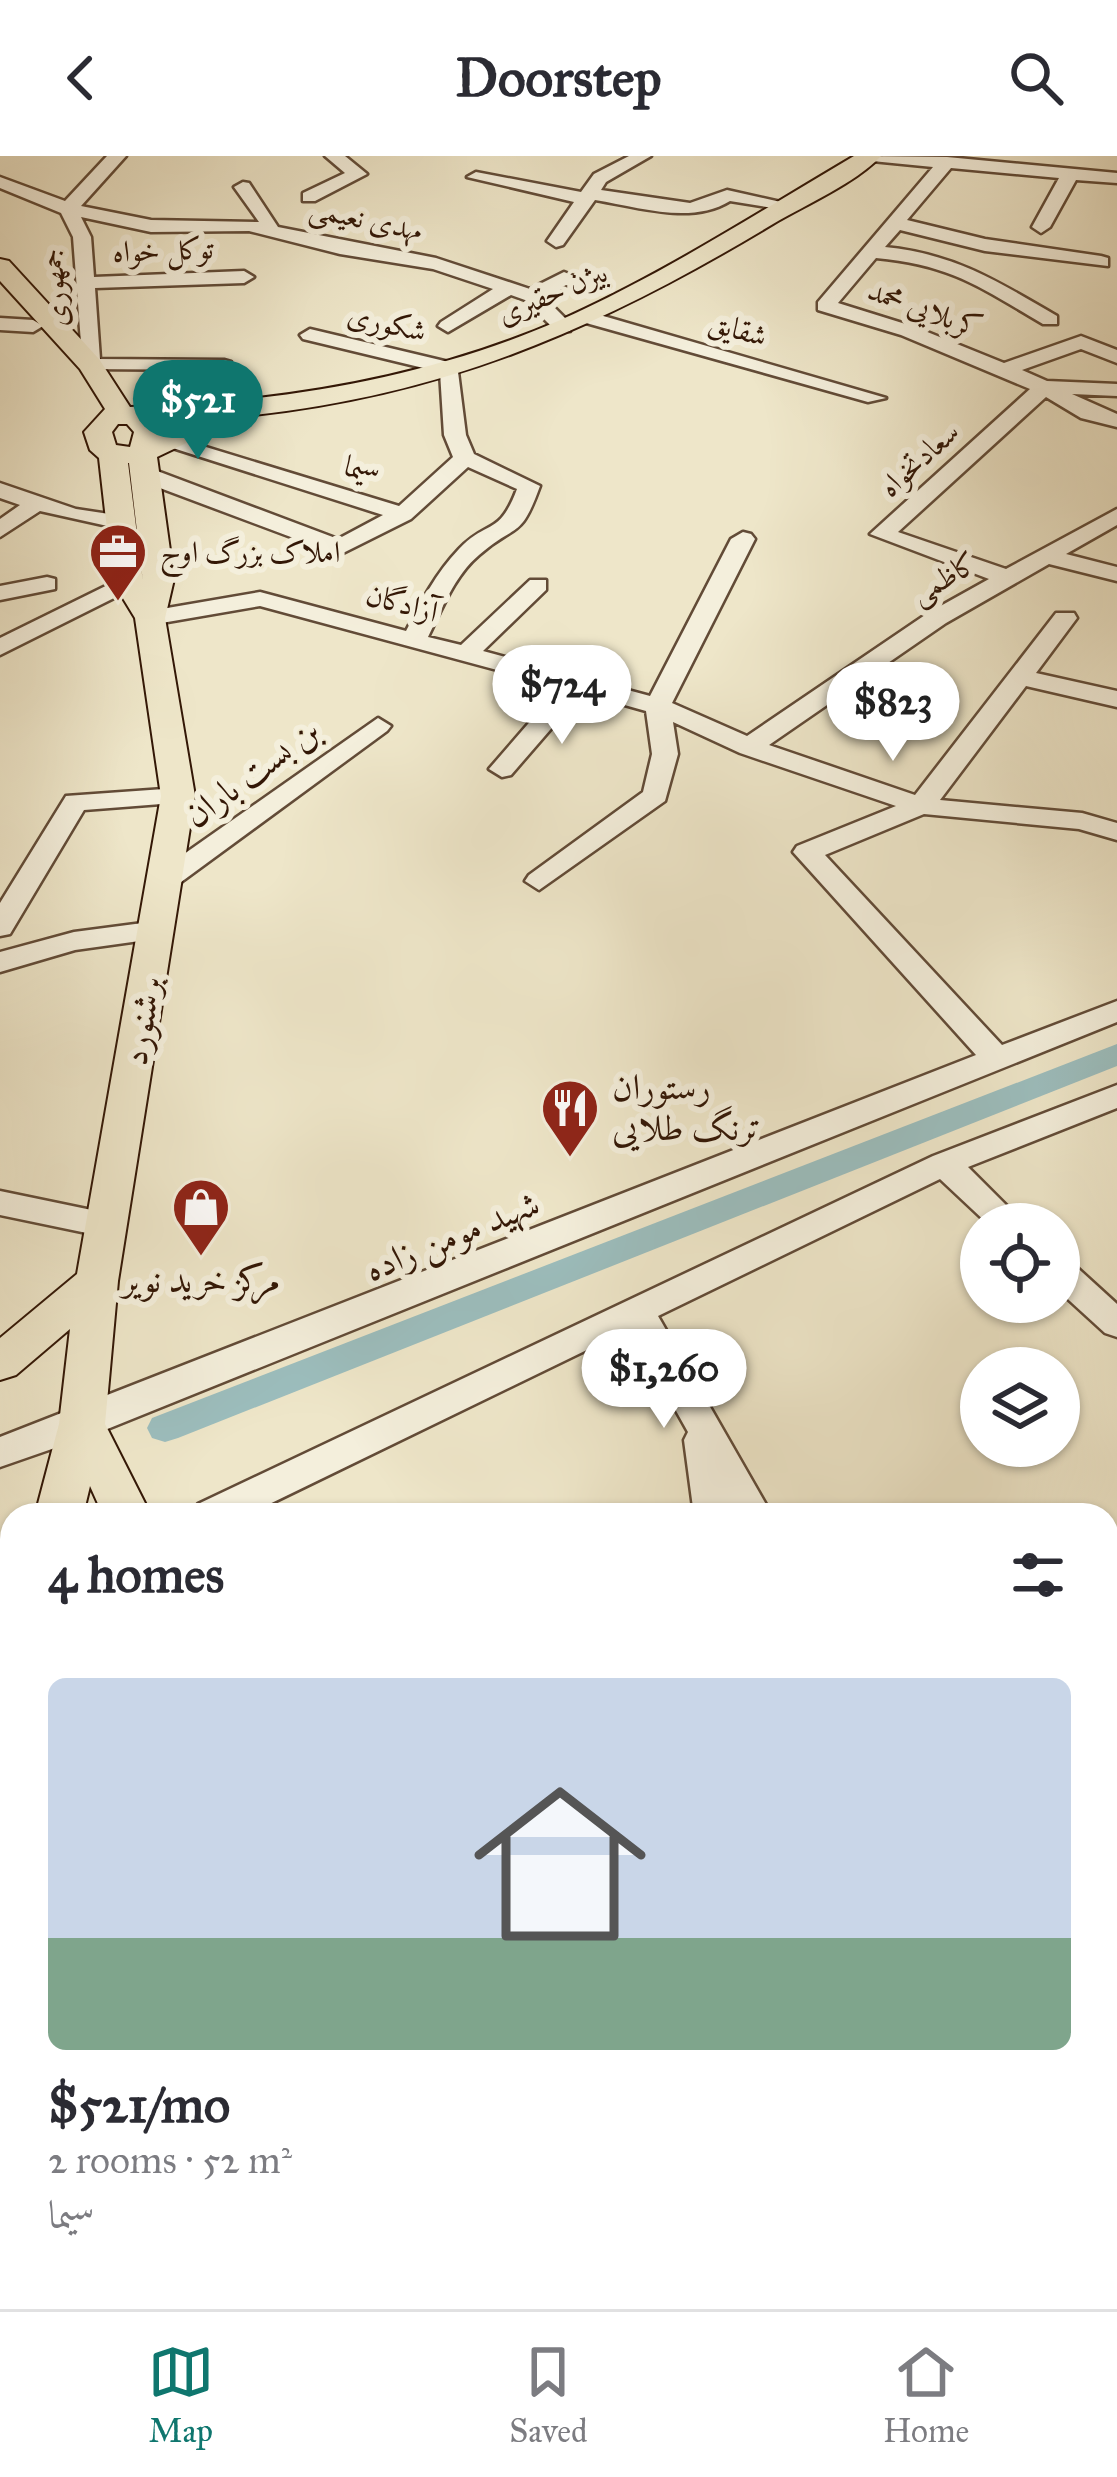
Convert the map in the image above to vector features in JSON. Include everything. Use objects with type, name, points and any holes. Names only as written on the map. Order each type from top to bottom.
[{"type":"main road","name":"بیژن حقیری","points":[[229,412],[450,368],[574,322],[871,156]]},
{"type":"main road","points":[[0,266],[90,364],[112,419]]},
{"type":"main road","points":[[0,291],[112,419],[142,422],[148,432],[122,522],[128,582],[150,618]]},
{"type":"main road","points":[[112,419],[229,412]]},
{"type":"main road","points":[[112,419],[98,441],[141,456],[229,412]]},
{"type":"main road","points":[[141,456],[159,579],[150,618]]},
{"type":"main road","name":"برشنورد","points":[[62,1503],[82,1424],[97,1281],[178,796],[150,618]]},
{"type":"main road","points":[[0,1364],[97,1281]]},
{"type":"main road","points":[[82,1424],[121,1503]]},
{"type":"street","name":"جمهوری","points":[[68,209],[117,156]]},
{"type":"street","points":[[309,197],[358,174],[334,156]]},
{"type":"street","points":[[556,241],[590,187],[643,156]]},
{"type":"street","points":[[871,156],[1108,177]]},
{"type":"street","points":[[1095,156],[1108,177]]},
{"type":"street","name":"کربلایی محمد","points":[[947,162],[825,306],[908,331],[1043,387],[1117,390]]},
{"type":"street","points":[[1041,226],[1072,173]]},
{"type":"street","points":[[476,177],[590,187],[690,209],[727,196],[785,205]]},
{"type":"street","name":"جمهوری","points":[[0,182],[68,209],[82,237],[90,364]]},
{"type":"street","points":[[242,187],[268,220],[269,229]]},
{"type":"street","name":"مهدی نعیمی","points":[[68,209],[151,226],[269,229],[340,248],[436,264],[532,296],[574,322]]},
{"type":"street","points":[[895,223],[986,245],[1101,262]]},
{"type":"street","points":[[871,252],[928,257],[973,275],[1051,320]]},
{"type":"street","name":"توکل خواه","points":[[85,283],[244,277]]},
{"type":"street","points":[[532,296],[571,280]]},
{"type":"street","points":[[448,326],[507,289]]},
{"type":"street","name":"شقایق","points":[[574,322],[874,398]]},
{"type":"street","points":[[0,324],[33,326]]},
{"type":"street","name":"شکوری","points":[[310,335],[450,368]]},
{"type":"street","points":[[1004,370],[1081,342],[1117,357]]},
{"type":"street","points":[[90,364],[224,366]]},
{"type":"street","points":[[414,640],[439,590],[470,551],[516,521],[529,486],[466,458],[455,435],[450,368]]},
{"type":"street","points":[[1043,387],[1089,413],[1117,421]]},
{"type":"street","name":"سعادتخواه","points":[[1009,578],[882,534],[1043,387]]},
{"type":"street","name":"سیما","points":[[141,456],[404,514]]},
{"type":"street","name":"سیما","points":[[141,456],[339,548],[404,514],[466,458]]},
{"type":"street","points":[[0,490],[72,515],[122,522]]},
{"type":"street","points":[[0,530],[37,503]]},
{"type":"street","name":"کاظمی","points":[[749,747],[937,618],[1117,516]]},
{"type":"street","points":[[539,881],[656,795],[665,754],[658,706],[743,539]]},
{"type":"street","points":[[1048,557],[1117,574]]},
{"type":"street","points":[[0,649],[128,582]]},
{"type":"street","points":[[0,593],[47,584]]},
{"type":"street","points":[[466,654],[538,586]]},
{"type":"street","name":"آزادگان","points":[[150,618],[260,598],[658,706],[749,747],[921,806],[1082,821],[1117,832]]},
{"type":"street","points":[[999,1061],[807,852],[921,806],[1065,618]]},
{"type":"street","points":[[1022,677],[1117,700]]},
{"type":"street","points":[[502,769],[577,684]]},
{"type":"street","name":"بن بست باران","points":[[167,879],[378,726]]},
{"type":"street","points":[[0,927],[75,802],[178,796]]},
{"type":"street","points":[[0,962],[74,941],[158,930]]},
{"type":"street","name":"شهید مومن زاده","points":[[0,1452],[82,1424],[1117,1012]]},
{"type":"street","points":[[236,1503],[944,1165],[1117,1096]]},
{"type":"street","points":[[944,1165],[986,1203]]},
{"type":"street","points":[[0,1203],[106,1225]]},
{"type":"street","points":[[1080,1290],[1117,1324]]},
{"type":"street","points":[[638,1312],[746,1503]]},
{"type":"street","points":[[699,1420],[710,1503]]},
{"type":"waterway","points":[[165,1428],[1117,1054]]},
{"type":"place","name":"املاک بزرگ اوج","points":[[118,603]]},
{"type":"place","name":"رستوران ترنگ طلایی","points":[[570,1159]]},
{"type":"place","name":"مرکز خرید نویر","points":[[201,1258]]}]
